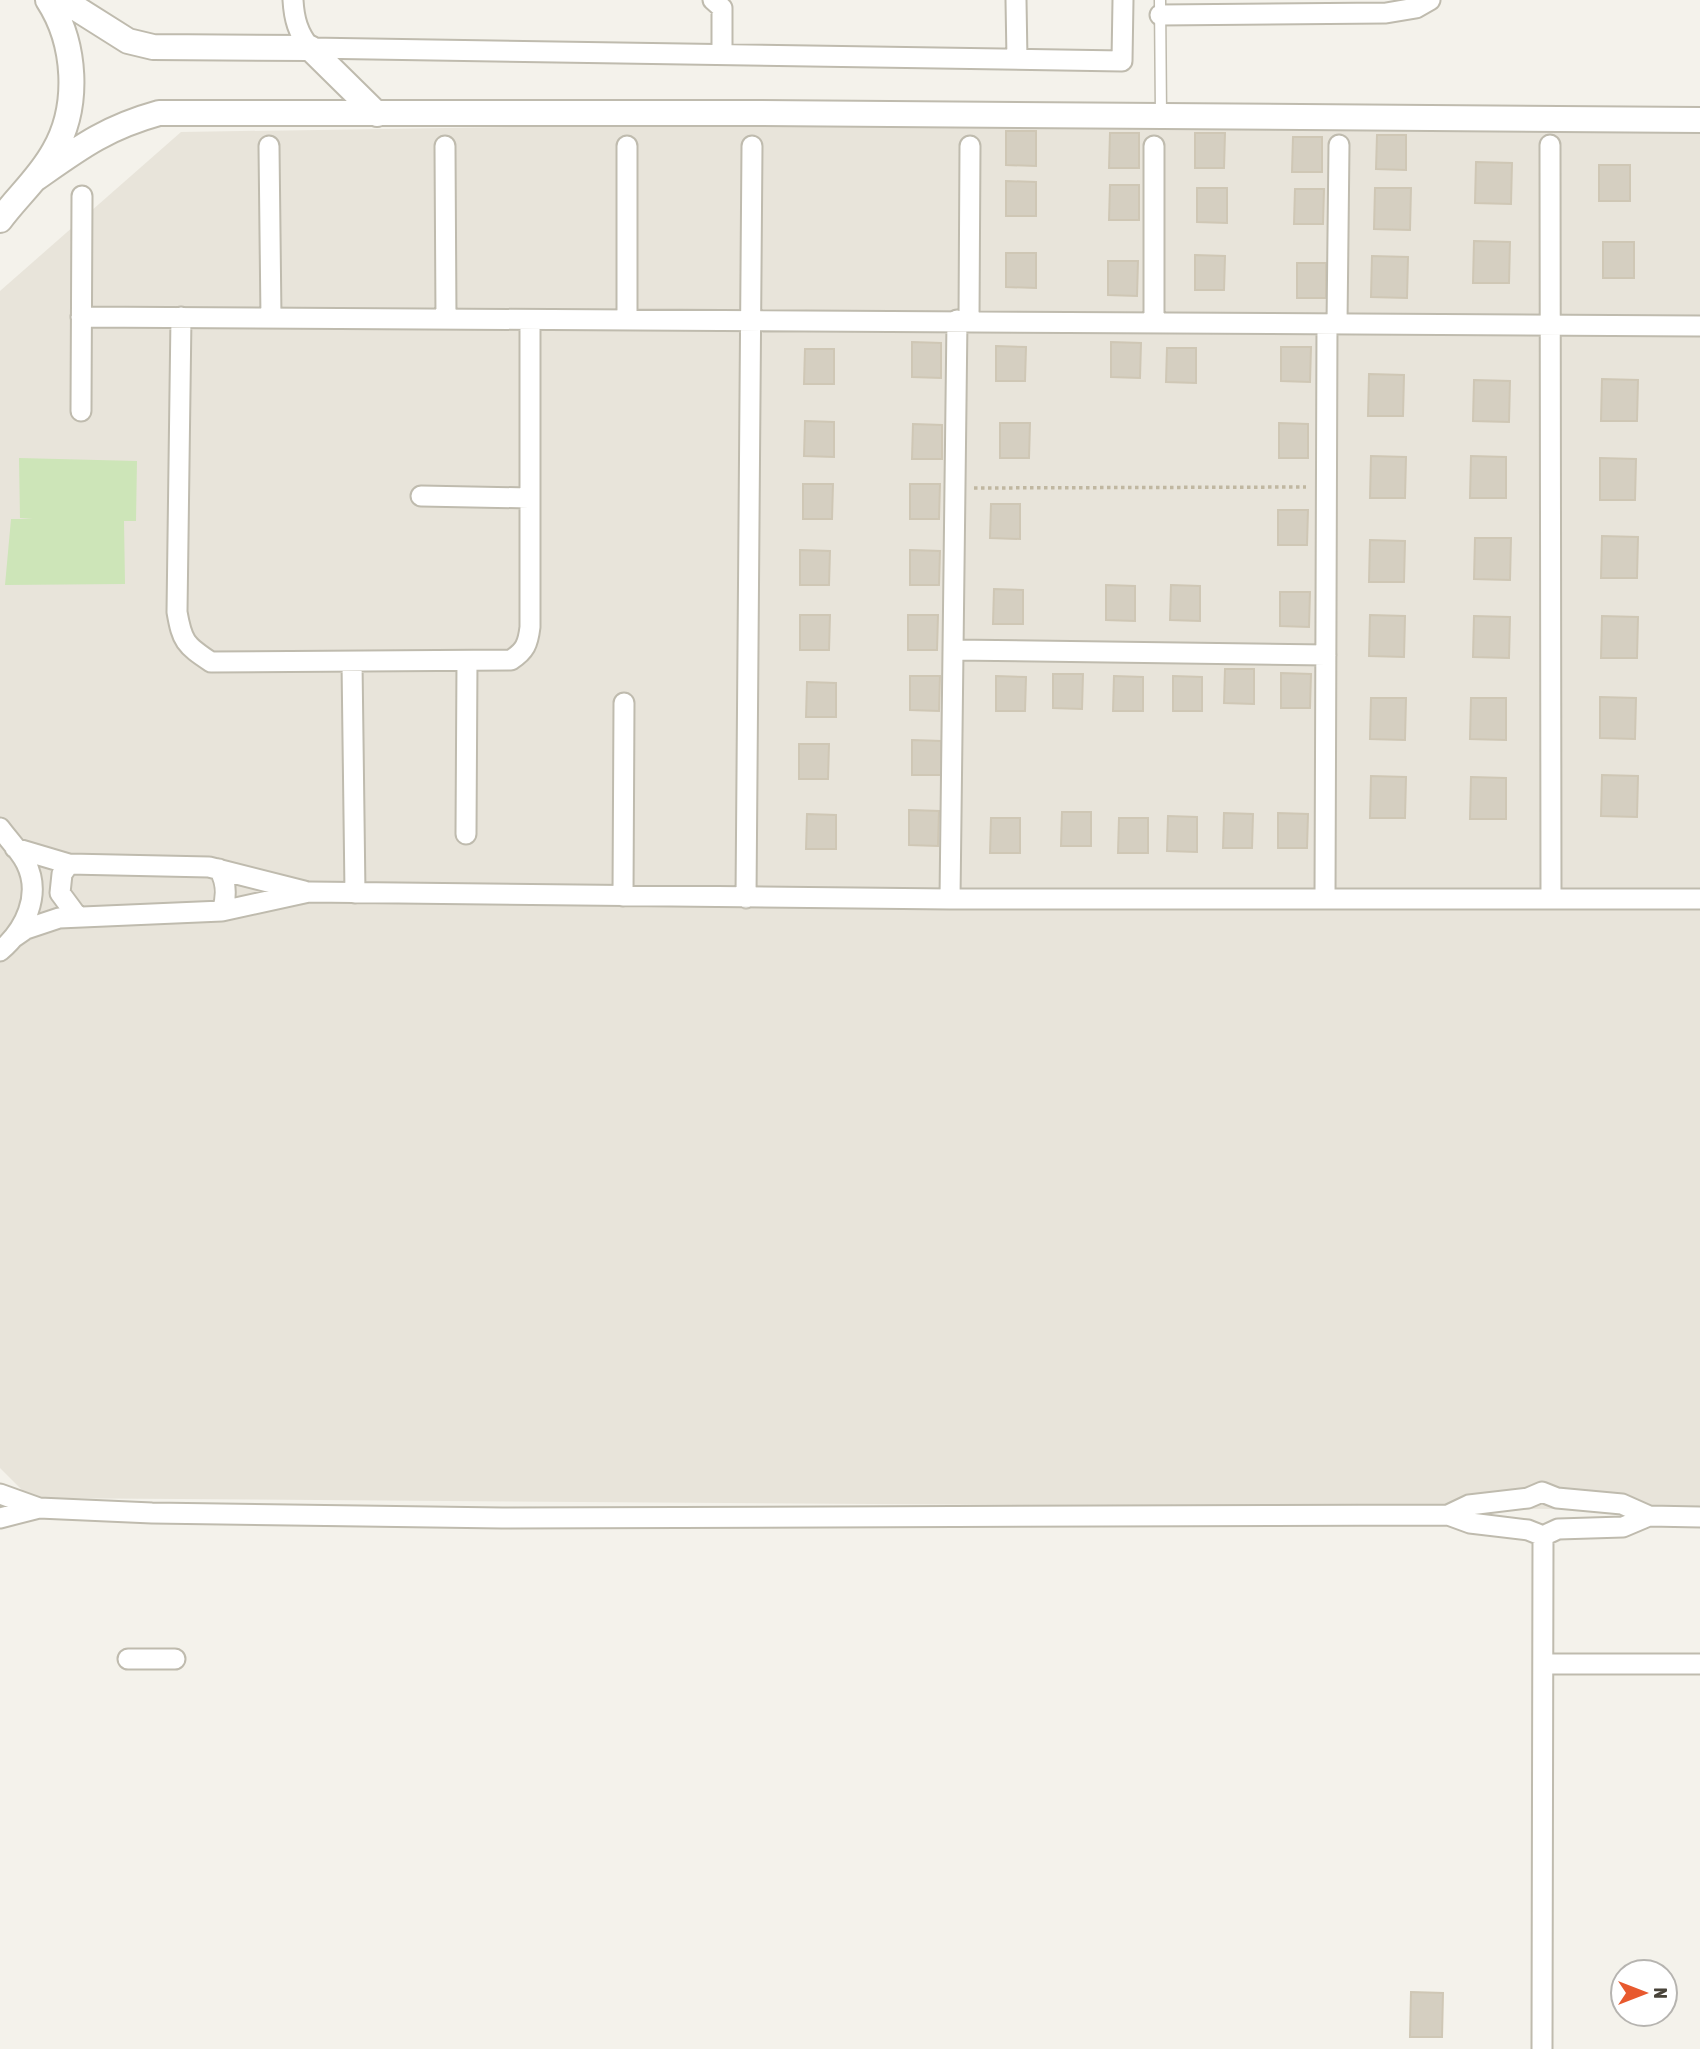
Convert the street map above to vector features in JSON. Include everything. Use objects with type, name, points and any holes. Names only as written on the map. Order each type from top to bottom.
[{"type":"street","points":[[35,179],[55,150],[67,117],[72,82],[68,46],[56,13],[48,0]]},
{"type":"street","points":[[63,0],[128,41],[153,47],[1122,61],[1123,0]]},
{"type":"street","points":[[293,0],[294,16],[301,36],[377,114]]},
{"type":"street","points":[[1016,0],[1017,59]]},
{"type":"street","points":[[1160,8],[1386,13],[1416,8],[1430,0]]},
{"type":"street","points":[[722,55],[723,3]]},
{"type":"street","points":[[0,220],[8,202],[35,179],[92,139],[127,122],[159,113],[752,113],[1700,120]]},
{"type":"street","points":[[1325,899],[1326,487],[1339,145]]},
{"type":"street","points":[[1550,145],[1550,899]]},
{"type":"street","points":[[269,146],[271,318]]},
{"type":"street","points":[[446,146],[446,319]]},
{"type":"street","points":[[627,146],[627,320]]},
{"type":"street","points":[[746,898],[752,146]]},
{"type":"street","points":[[950,899],[955,488],[970,146]]},
{"type":"street","points":[[1154,146],[1154,323]]},
{"type":"street","points":[[81,411],[82,196]]},
{"type":"street","points":[[81,317],[1700,326]]},
{"type":"street","points":[[181,317],[177,612],[181,636],[194,651],[211,662],[511,660],[524,652],[528,642],[530,320]]},
{"type":"street","points":[[421,496],[529,498]]},
{"type":"street","points":[[953,650],[1326,655]]},
{"type":"street","points":[[466,834],[467,660]]},
{"type":"street","points":[[352,662],[355,893]]},
{"type":"street","points":[[623,896],[624,703]]},
{"type":"street","points":[[0,828],[26,863],[32,880],[32,899],[26,920],[6,944]]},
{"type":"street","points":[[15,848],[69,863],[209,867],[309,892],[746,898],[1700,899]]},
{"type":"street","points":[[69,863],[62,874],[60,893],[77,916]]},
{"type":"street","points":[[219,869],[226,891],[222,911]]},
{"type":"street","points":[[6,944],[41,923],[77,916],[222,911],[309,892]]},
{"type":"street","points":[[1448,1515],[1469,1505],[1528,1498],[1542,1492],[1557,1498],[1622,1504],[1649,1516],[1700,1517]]},
{"type":"street","points":[[0,1494],[39,1507],[152,1514],[502,1518],[1448,1515],[1470,1523],[1543,1532],[1623,1527],[1649,1516]]},
{"type":"street","points":[[1528,1498],[1521,1510],[1523,1524],[1543,1532]]},
{"type":"street","points":[[1542,2049],[1543,1532],[1564,1514],[1557,1498]]},
{"type":"street","points":[[0,1518],[39,1507]]},
{"type":"street","points":[[128,1659],[175,1659]]},
{"type":"street","points":[[1543,1664],[1700,1664]]},
{"type":"lane","points":[[1160,8],[1161,116]]},
{"type":"path","points":[[955,488],[1326,487]]},
{"type":"shaded area","points":[[779,123],[1700,128],[1700,1510],[30,1498],[0,1468],[0,291],[181,132]]},
{"type":"green space","points":[[19,458],[137,461],[136,521],[124,521],[125,584],[5,585],[11,519],[33,519],[20,518]]},
{"type":"building","points":[[1006,131],[1036,131],[1036,166],[1006,165]]},
{"type":"building","points":[[1110,133],[1139,133],[1139,168],[1109,168]]},
{"type":"building","points":[[1195,133],[1225,133],[1224,168],[1195,168]]},
{"type":"building","points":[[1377,135],[1406,135],[1406,170],[1376,169]]},
{"type":"building","points":[[1293,137],[1322,137],[1322,172],[1292,172]]},
{"type":"building","points":[[1476,162],[1512,163],[1511,204],[1475,203]]},
{"type":"building","points":[[1599,165],[1630,165],[1630,201],[1599,201]]},
{"type":"building","points":[[1006,181],[1036,182],[1036,216],[1006,216]]},
{"type":"building","points":[[1110,185],[1139,185],[1139,220],[1109,220]]},
{"type":"building","points":[[1197,188],[1227,188],[1227,223],[1197,222]]},
{"type":"building","points":[[1375,188],[1411,188],[1410,230],[1374,229]]},
{"type":"building","points":[[1295,189],[1324,189],[1323,224],[1294,224]]},
{"type":"building","points":[[1474,241],[1510,242],[1509,283],[1473,283]]},
{"type":"building","points":[[1603,242],[1634,242],[1634,278],[1603,278]]},
{"type":"building","points":[[1006,253],[1036,253],[1036,288],[1006,287]]},
{"type":"building","points":[[1195,255],[1225,256],[1224,290],[1195,290]]},
{"type":"building","points":[[1372,256],[1408,257],[1407,298],[1371,297]]},
{"type":"building","points":[[1108,261],[1138,261],[1137,296],[1108,295]]},
{"type":"building","points":[[1297,263],[1326,263],[1326,298],[1297,298]]},
{"type":"building","points":[[912,342],[941,343],[941,378],[912,377]]},
{"type":"building","points":[[1111,342],[1141,343],[1140,378],[1111,377]]},
{"type":"building","points":[[996,346],[1026,347],[1025,381],[996,381]]},
{"type":"building","points":[[1281,347],[1311,347],[1310,382],[1281,381]]},
{"type":"building","points":[[1167,348],[1196,348],[1196,383],[1166,382]]},
{"type":"building","points":[[805,349],[834,349],[834,384],[804,384]]},
{"type":"building","points":[[1369,374],[1404,375],[1403,416],[1368,416]]},
{"type":"building","points":[[1602,379],[1638,380],[1637,421],[1601,421]]},
{"type":"building","points":[[1474,380],[1510,381],[1509,422],[1473,421]]},
{"type":"building","points":[[805,421],[834,422],[834,457],[804,456]]},
{"type":"building","points":[[1000,423],[1030,423],[1029,458],[1000,458]]},
{"type":"building","points":[[1279,423],[1308,424],[1308,458],[1279,458]]},
{"type":"building","points":[[913,424],[942,425],[942,459],[912,459]]},
{"type":"building","points":[[1371,456],[1406,457],[1405,498],[1370,498]]},
{"type":"building","points":[[1471,456],[1506,457],[1506,498],[1470,498]]},
{"type":"building","points":[[1600,458],[1636,459],[1635,500],[1600,500]]},
{"type":"building","points":[[803,484],[833,484],[832,519],[803,519]]},
{"type":"building","points":[[910,484],[940,484],[939,519],[910,519]]},
{"type":"building","points":[[991,504],[1020,504],[1020,539],[990,538]]},
{"type":"building","points":[[1278,510],[1308,510],[1307,545],[1278,545]]},
{"type":"building","points":[[1602,536],[1638,537],[1637,578],[1601,578]]},
{"type":"building","points":[[1475,538],[1511,538],[1510,580],[1474,579]]},
{"type":"building","points":[[1370,540],[1405,541],[1404,582],[1369,582]]},
{"type":"building","points":[[800,550],[830,551],[829,585],[800,585]]},
{"type":"building","points":[[910,550],[940,551],[939,585],[910,585]]},
{"type":"building","points":[[1106,585],[1135,586],[1135,621],[1106,620]]},
{"type":"building","points":[[1171,585],[1200,586],[1200,621],[1170,620]]},
{"type":"building","points":[[994,589],[1023,590],[1023,624],[993,624]]},
{"type":"building","points":[[1280,592],[1310,592],[1309,627],[1280,626]]},
{"type":"building","points":[[800,615],[830,615],[829,650],[800,650]]},
{"type":"building","points":[[908,615],[938,615],[937,650],[908,650]]},
{"type":"building","points":[[1370,615],[1405,616],[1404,657],[1369,656]]},
{"type":"building","points":[[1474,616],[1510,617],[1509,658],[1473,657]]},
{"type":"building","points":[[1602,616],[1638,617],[1637,658],[1601,658]]},
{"type":"building","points":[[1225,669],[1254,669],[1254,704],[1224,703]]},
{"type":"building","points":[[1281,673],[1311,674],[1310,708],[1281,708]]},
{"type":"building","points":[[1053,674],[1083,674],[1082,709],[1053,708]]},
{"type":"building","points":[[910,676],[940,676],[939,711],[910,710]]},
{"type":"building","points":[[996,676],[1026,677],[1025,711],[996,711]]},
{"type":"building","points":[[1114,676],[1143,677],[1143,711],[1113,711]]},
{"type":"building","points":[[1173,676],[1202,677],[1202,711],[1173,711]]},
{"type":"building","points":[[807,682],[836,683],[836,717],[806,717]]},
{"type":"building","points":[[1600,697],[1636,698],[1635,739],[1600,738]]},
{"type":"building","points":[[1371,698],[1406,698],[1405,740],[1370,739]]},
{"type":"building","points":[[1471,698],[1506,698],[1506,740],[1470,739]]},
{"type":"building","points":[[912,740],[941,741],[941,775],[912,775]]},
{"type":"building","points":[[799,744],[829,744],[828,779],[799,779]]},
{"type":"building","points":[[1602,775],[1638,776],[1637,817],[1601,816]]},
{"type":"building","points":[[1371,776],[1406,777],[1405,818],[1370,818]]},
{"type":"building","points":[[1471,777],[1506,778],[1506,819],[1470,819]]},
{"type":"building","points":[[909,810],[939,811],[938,846],[909,845]]},
{"type":"building","points":[[1062,812],[1091,812],[1091,846],[1061,846]]},
{"type":"building","points":[[1224,813],[1253,814],[1252,848],[1223,848]]},
{"type":"building","points":[[1278,813],[1308,814],[1307,848],[1278,848]]},
{"type":"building","points":[[807,814],[836,815],[836,849],[806,849]]},
{"type":"building","points":[[1168,816],[1197,817],[1197,852],[1167,851]]},
{"type":"building","points":[[991,818],[1020,818],[1020,853],[990,853]]},
{"type":"building","points":[[1119,818],[1148,818],[1148,853],[1118,853]]},
{"type":"building","points":[[1411,1992],[1443,1993],[1442,2037],[1410,2037]]}]
